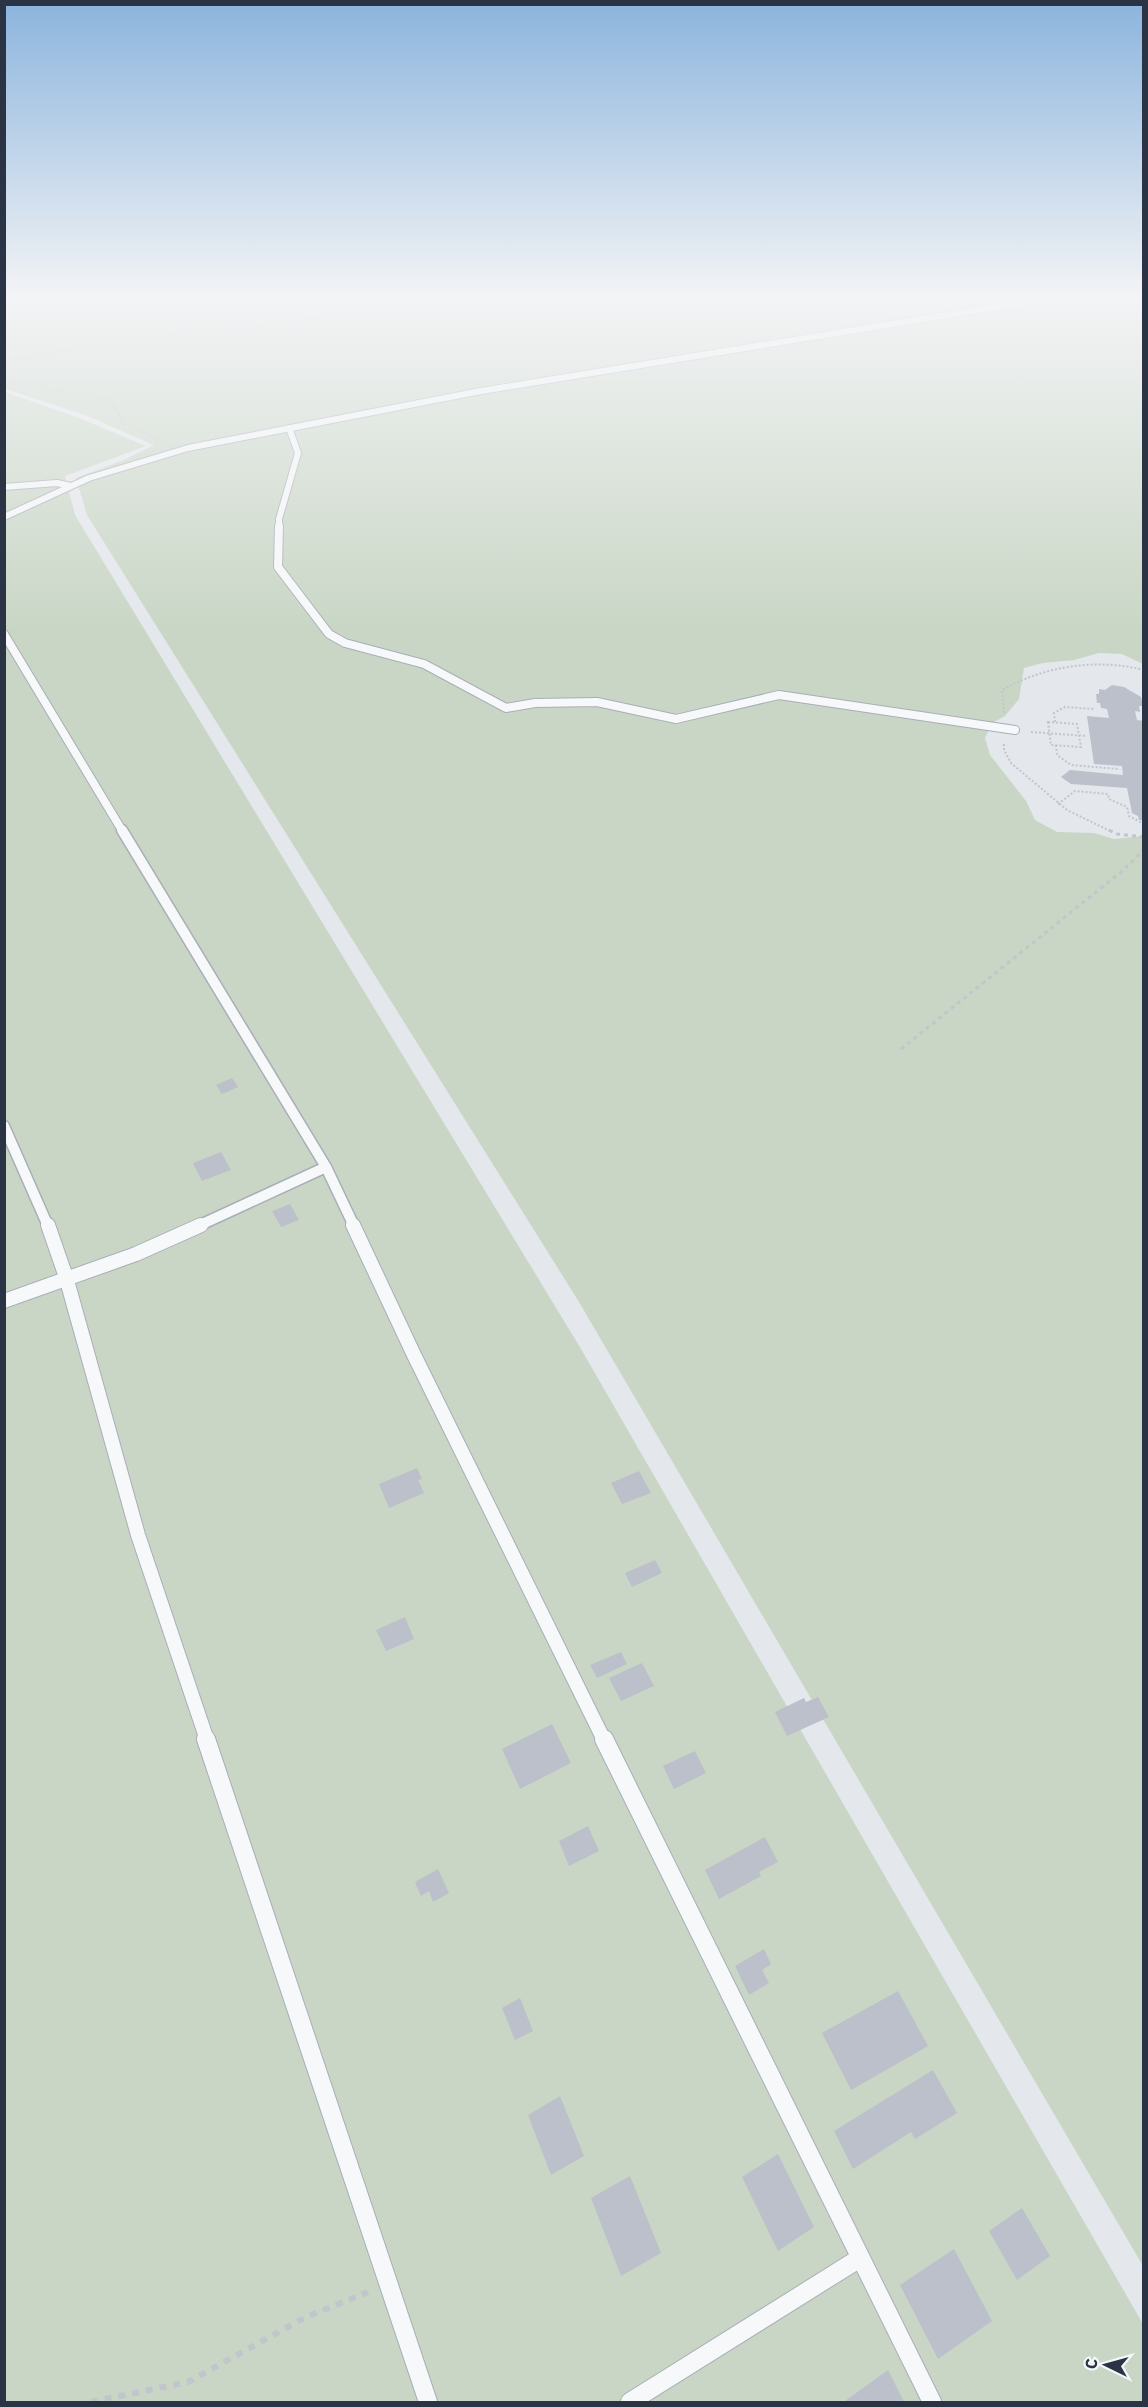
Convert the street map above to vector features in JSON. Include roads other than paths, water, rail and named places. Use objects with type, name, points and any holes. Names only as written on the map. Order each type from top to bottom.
[{"type":"lane","points":[[4,517],[118,468],[188,448],[402,406]]},
{"type":"lane","points":[[290,428],[298,453],[279,519],[278,567],[329,633],[345,643],[424,664],[506,708],[535,703],[597,702],[676,719],[779,695],[1015,730]]},
{"type":"lane","points":[[4,487],[57,483],[72,486]]},
{"type":"lane","points":[[4,634],[326,1167],[419,1366],[932,2403]]},
{"type":"lane","points":[[4,1126],[42,1209],[66,1277],[138,1535],[428,2403]]},
{"type":"lane","points":[[4,1301],[157,1245],[283,1184],[326,1167]]},
{"type":"lane","points":[[630,2403],[860,2258]]}]
